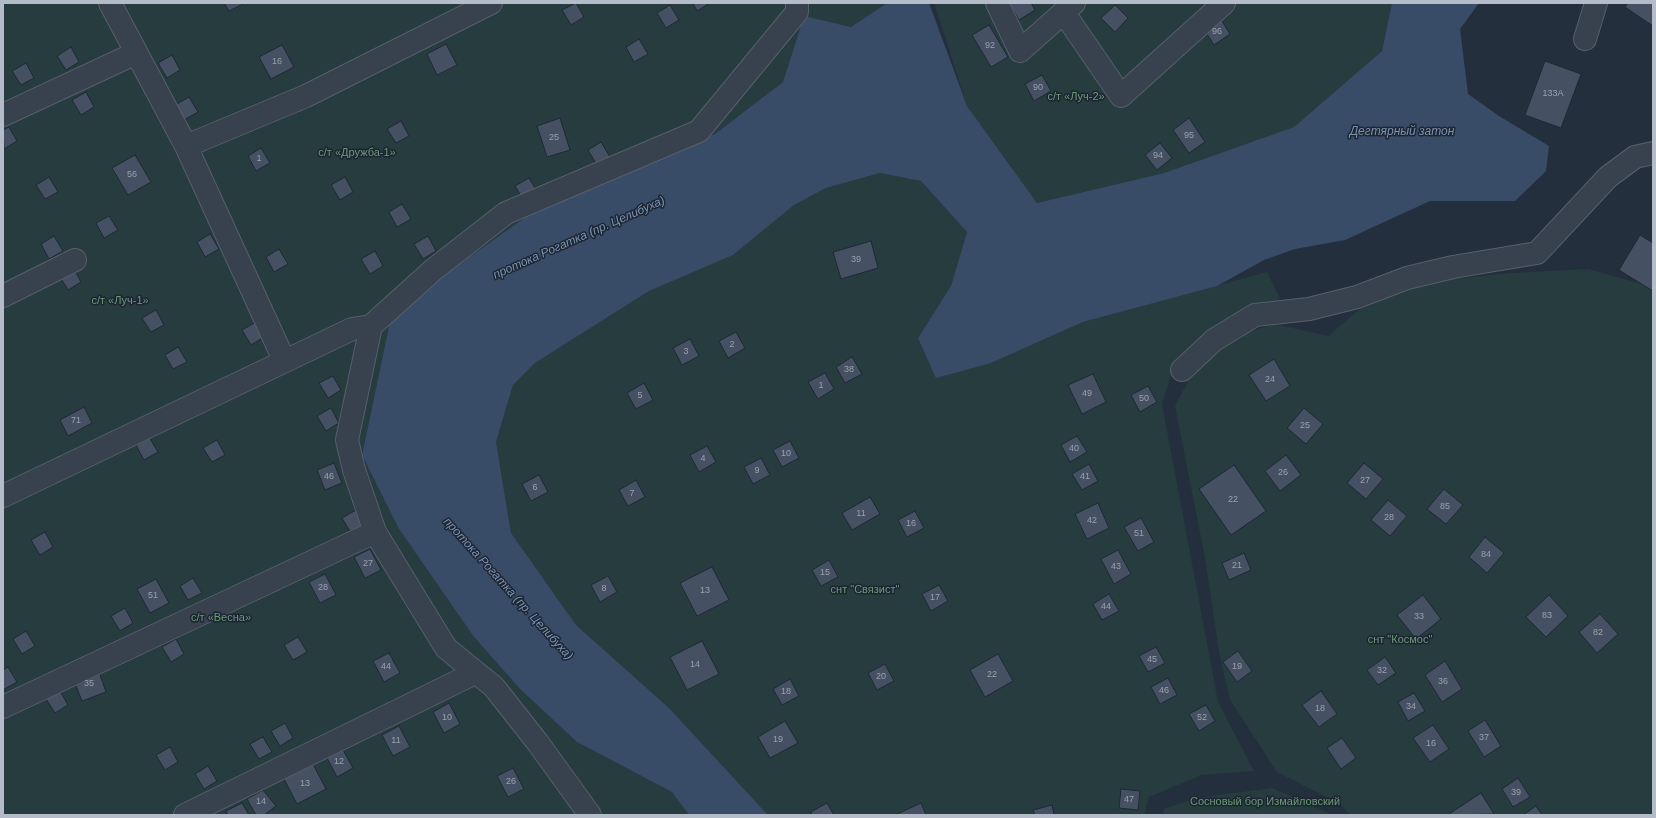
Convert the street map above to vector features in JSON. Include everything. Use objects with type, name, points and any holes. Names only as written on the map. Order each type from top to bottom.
[{"type":"street","points":[[110,3],[186,146],[284,360]]},
{"type":"street","points":[[186,146],[306,96],[491,3]]},
{"type":"street","points":[[3,496],[284,360],[352,329],[371,326],[432,270],[506,213],[699,131],[797,12],[797,3]]},
{"type":"street","points":[[997,3],[1020,51],[1069,8],[1121,96],[1224,3]]},
{"type":"street","points":[[1585,39],[1596,3]]},
{"type":"street","points":[[3,115],[136,53]]},
{"type":"street","points":[[1182,370],[1214,340],[1256,315],[1309,309],[1357,297],[1407,278],[1422,274],[1453,267],[1537,253],[1608,177],[1635,157],[1653,153]]},
{"type":"street","points":[[3,296],[75,260]]},
{"type":"street","points":[[371,326],[347,440],[354,470],[376,532],[446,648],[494,687],[538,743],[590,815]]},
{"type":"street","points":[[3,707],[376,532]]},
{"type":"street","points":[[185,815],[475,673]]},
{"type":"green space","name":"с/т «Луч-1»","points":[[3,3],[101,3],[278,357],[3,488]]},
{"type":"green space","points":[[115,3],[887,3],[851,27],[804,16],[783,82],[715,134],[608,176],[390,323],[362,455],[399,529],[474,637],[520,689],[577,742],[672,792],[689,815],[3,815],[3,503],[287,352]]},
{"type":"green space","name":"с/т «Луч-2»","points":[[934,3],[1392,3],[1382,51],[1294,127],[1164,173],[1037,203],[967,106]]},
{"type":"green space","name":"снт \"Связист\"","points":[[880,173],[921,181],[967,232],[951,286],[918,338],[991,363],[1083,322],[1267,272],[1280,299],[1239,314],[1175,362],[1162,404],[1218,702],[1254,771],[1201,775],[1149,797],[1144,815],[768,815],[669,708],[576,625],[511,533],[496,442],[513,385],[535,363],[649,291],[733,255],[794,205],[826,188]]},
{"type":"green space","name":"снт \"Космос\"","points":[[1588,269],[1653,287],[1653,815],[1350,815],[1340,804],[1277,772],[1230,700],[1219,652],[1205,558],[1175,406],[1192,374],[1207,355],[1238,335],[1275,324],[1328,336],[1372,299],[1441,280],[1512,273]]},
{"type":"green space","name":"Сосновый бор Измайловский","points":[[1272,788],[1333,815],[1163,815],[1164,809],[1196,798]]},
{"type":"water","points":[[887,3],[929,3],[967,106],[1037,203],[1164,173],[1294,127],[1382,51],[1392,3],[1479,3],[1460,29],[1468,94],[1499,116],[1549,146],[1546,171],[1515,201],[1430,201],[1345,240],[1295,249],[1264,260],[1217,286],[1083,322],[991,363],[936,378],[918,338],[951,286],[967,232],[921,181],[880,173],[826,188],[794,205],[733,255],[649,291],[535,363],[513,385],[496,442],[511,533],[576,625],[669,708],[768,815],[689,815],[672,792],[577,742],[520,689],[474,637],[399,529],[362,455],[390,322],[451,270],[543,205],[608,176],[715,134],[783,82],[804,16],[851,27]]},
{"type":"building","points":[[224,3],[242,3],[243,4],[229,11]]},
{"type":"building","points":[[576,3],[584,17],[571,25],[562,10]]},
{"type":"building","points":[[693,3],[710,3],[697,11]]},
{"type":"building","points":[[1009,3],[1031,3],[1035,10],[1019,20]]},
{"type":"building","points":[[1628,3],[1653,3],[1653,26],[1625,7]]},
{"type":"building","points":[[670,5],[679,20],[666,28],[657,13]]},
{"type":"building","points":[[1115,5],[1128,18],[1115,32],[1101,18]]},
{"type":"building","points":[[1220,18],[1230,34],[1214,45],[1204,29]]},
{"type":"building","points":[[989,25],[1008,57],[991,67],[972,35]]},
{"type":"building","points":[[639,39],[648,54],[634,62],[626,47]]},
{"type":"building","points":[[446,44],[457,65],[437,75],[427,54]]},
{"type":"building","points":[[282,45],[294,67],[271,79],[259,57]]},
{"type":"building","points":[[71,47],[79,62],[66,70],[57,56]]},
{"type":"building","points":[[172,55],[180,70],[167,78],[158,63]]},
{"type":"building","points":[[1545,61],[1581,74],[1561,128],[1525,115]]},
{"type":"building","points":[[26,63],[34,78],[21,85],[12,71]]},
{"type":"building","points":[[1042,75],[1051,91],[1034,101],[1025,84]]},
{"type":"building","points":[[86,92],[94,107],[81,115],[72,100]]},
{"type":"building","points":[[189,97],[198,112],[184,120],[175,105]]},
{"type":"building","points":[[560,118],[570,150],[547,157],[537,126]]},
{"type":"building","points":[[1189,118],[1205,142],[1189,153],[1173,130]]},
{"type":"building","points":[[401,121],[409,136],[396,143],[387,129]]},
{"type":"building","points":[[9,127],[17,141],[4,149],[3,130]]},
{"type":"building","points":[[601,142],[610,157],[597,165],[588,150]]},
{"type":"building","points":[[1160,143],[1172,158],[1157,170],[1145,155]]},
{"type":"building","points":[[261,148],[270,163],[256,171],[248,156]]},
{"type":"building","points":[[135,155],[151,182],[128,195],[112,168]]},
{"type":"building","points":[[49,177],[58,192],[45,199],[36,185]]},
{"type":"building","points":[[345,177],[353,192],[340,200],[331,185]]},
{"type":"building","points":[[529,178],[538,193],[524,201],[515,186]]},
{"type":"building","points":[[402,204],[411,219],[397,227],[389,212]]},
{"type":"building","points":[[109,216],[118,230],[104,238],[96,223]]},
{"type":"building","points":[[210,234],[219,249],[205,257],[197,242]]},
{"type":"building","points":[[1640,235],[1653,243],[1653,291],[1619,270]]},
{"type":"building","points":[[54,236],[63,251],[49,259],[41,244]]},
{"type":"building","points":[[428,236],[436,251],[423,259],[414,244]]},
{"type":"building","points":[[871,241],[878,268],[841,279],[833,252]]},
{"type":"building","points":[[279,249],[288,264],[274,272],[266,257]]},
{"type":"building","points":[[375,251],[383,266],[370,274],[361,259]]},
{"type":"building","points":[[73,267],[81,282],[68,290],[59,275]]},
{"type":"building","points":[[156,310],[164,325],[151,332],[142,318]]},
{"type":"building","points":[[256,322],[264,337],[251,345],[242,330]]},
{"type":"building","points":[[736,332],[745,348],[728,358],[719,341]]},
{"type":"building","points":[[690,339],[699,356],[682,365],[673,348]]},
{"type":"building","points":[[178,347],[187,362],[173,369],[165,355]]},
{"type":"building","points":[[852,357],[862,374],[845,383],[836,367]]},
{"type":"building","points":[[1274,359],[1290,386],[1266,401],[1249,375]]},
{"type":"building","points":[[825,373],[834,389],[818,399],[808,382]]},
{"type":"building","points":[[1093,374],[1106,402],[1082,414],[1068,385]]},
{"type":"building","points":[[333,376],[341,390],[328,398],[319,383]]},
{"type":"building","points":[[644,383],[653,400],[636,409],[627,393]]},
{"type":"building","points":[[1148,386],[1157,402],[1140,412],[1131,395]]},
{"type":"building","points":[[84,407],[92,423],[68,436],[60,420]]},
{"type":"building","points":[[331,408],[339,423],[326,431],[317,416]]},
{"type":"building","points":[[1304,408],[1323,424],[1306,444],[1287,428]]},
{"type":"building","points":[[1077,436],[1087,452],[1070,462],[1061,445]]},
{"type":"building","points":[[149,437],[158,452],[144,460],[136,445]]},
{"type":"building","points":[[217,440],[225,455],[212,462],[203,448]]},
{"type":"building","points":[[790,441],[799,458],[782,467],[773,450]]},
{"type":"building","points":[[707,446],[716,462],[699,472],[690,455]]},
{"type":"building","points":[[1286,455],[1301,475],[1280,491],[1265,471]]},
{"type":"building","points":[[761,458],[770,475],[753,484],[744,467]]},
{"type":"building","points":[[334,463],[342,483],[325,490],[317,470]]},
{"type":"building","points":[[1364,463],[1383,479],[1366,499],[1347,483]]},
{"type":"building","points":[[1089,464],[1098,481],[1082,490],[1072,474]]},
{"type":"building","points":[[1234,465],[1266,511],[1231,535],[1199,489]]},
{"type":"building","points":[[539,475],[548,492],[531,501],[522,484]]},
{"type":"building","points":[[636,480],[645,497],[628,506],[619,490]]},
{"type":"building","points":[[1444,489],[1463,505],[1446,524],[1427,509]]},
{"type":"building","points":[[870,497],[880,514],[852,530],[842,513]]},
{"type":"building","points":[[1388,500],[1407,516],[1390,536],[1371,520]]},
{"type":"building","points":[[1098,503],[1109,528],[1087,539],[1075,514]]},
{"type":"building","points":[[356,510],[365,525],[351,533],[342,518]]},
{"type":"building","points":[[915,511],[924,528],[907,537],[898,520]]},
{"type":"building","points":[[1141,518],[1154,542],[1138,551],[1124,527]]},
{"type":"building","points":[[45,532],[53,547],[40,555],[31,540]]},
{"type":"building","points":[[1485,537],[1504,553],[1487,573],[1469,557]]},
{"type":"building","points":[[370,549],[381,570],[365,578],[354,557]]},
{"type":"building","points":[[1118,550],[1131,574],[1114,584],[1101,559]]},
{"type":"building","points":[[1244,553],[1251,570],[1229,580],[1222,563]]},
{"type":"building","points":[[829,560],[838,577],[821,586],[812,570]]},
{"type":"building","points":[[712,567],[729,600],[697,616],[680,583]]},
{"type":"building","points":[[325,574],[336,595],[320,603],[309,582]]},
{"type":"building","points":[[608,576],[617,592],[600,602],[591,585]]},
{"type":"building","points":[[193,578],[202,593],[188,600],[180,586]]},
{"type":"building","points":[[156,579],[169,603],[150,613],[137,589]]},
{"type":"building","points":[[939,585],[948,601],[931,611],[922,594]]},
{"type":"building","points":[[1109,594],[1119,611],[1102,620],[1093,604]]},
{"type":"building","points":[[1423,595],[1441,619],[1416,639],[1397,615]]},
{"type":"building","points":[[1549,595],[1568,616],[1546,637],[1526,617]]},
{"type":"building","points":[[125,608],[133,623],[120,631],[111,616]]},
{"type":"building","points":[[1600,614],[1618,634],[1597,653],[1579,632]]},
{"type":"building","points":[[26,631],[35,646],[22,654],[13,639]]},
{"type":"building","points":[[298,637],[307,652],[293,660],[284,645]]},
{"type":"building","points":[[176,639],[184,654],[171,662],[162,647]]},
{"type":"building","points":[[702,641],[719,674],[687,690],[670,657]]},
{"type":"building","points":[[1156,647],[1165,663],[1148,672],[1139,656]]},
{"type":"building","points":[[1238,651],[1252,671],[1237,682],[1223,662]]},
{"type":"building","points":[[389,653],[400,673],[384,682],[373,661]]},
{"type":"building","points":[[998,654],[1013,681],[985,697],[970,670]]},
{"type":"building","points":[[1385,657],[1396,673],[1378,685],[1367,670]]},
{"type":"building","points":[[1445,661],[1462,689],[1442,702],[1425,675]]},
{"type":"building","points":[[885,664],[894,681],[877,690],[868,673]]},
{"type":"building","points":[[97,666],[106,692],[82,701],[72,676]]},
{"type":"building","points":[[8,667],[17,682],[3,690],[3,670]]},
{"type":"building","points":[[1168,678],[1177,695],[1160,704],[1151,687]]},
{"type":"building","points":[[790,679],[799,696],[782,705],[773,689]]},
{"type":"building","points":[[60,691],[68,705],[55,713],[46,699]]},
{"type":"building","points":[[1321,691],[1337,714],[1319,727],[1302,705]]},
{"type":"building","points":[[1414,693],[1425,711],[1408,721],[1398,702]]},
{"type":"building","points":[[449,703],[460,724],[444,733],[433,712]]},
{"type":"building","points":[[1206,705],[1215,721],[1199,731],[1189,714]]},
{"type":"building","points":[[1485,720],[1501,746],[1484,757],[1468,731]]},
{"type":"building","points":[[785,721],[798,743],[770,758],[758,737]]},
{"type":"building","points":[[285,723],[293,738],[280,746],[271,731]]},
{"type":"building","points":[[1433,725],[1449,749],[1430,762],[1413,738]]},
{"type":"building","points":[[399,726],[410,747],[393,756],[382,735]]},
{"type":"building","points":[[263,737],[272,752],[259,759],[250,744]]},
{"type":"building","points":[[1342,738],[1356,758],[1341,769],[1327,748]]},
{"type":"building","points":[[170,747],[178,762],[165,770],[156,755]]},
{"type":"building","points":[[342,748],[353,768],[337,777],[326,756]]},
{"type":"building","points":[[313,764],[326,789],[297,804],[284,779]]},
{"type":"building","points":[[208,766],[217,781],[204,789],[195,774]]},
{"type":"building","points":[[513,768],[524,789],[508,797],[497,776]]},
{"type":"building","points":[[1518,778],[1530,797],[1513,807],[1502,789]]},
{"type":"building","points":[[1121,789],[1140,791],[1138,810],[1119,808]]},
{"type":"building","points":[[263,790],[276,806],[264,815],[256,815],[247,799]]},
{"type":"building","points":[[1481,793],[1494,814],[1449,814]]},
{"type":"building","points":[[242,803],[249,815],[228,815],[226,811]]},
{"type":"building","points":[[827,803],[834,815],[812,815],[811,812]]},
{"type":"building","points":[[921,803],[926,815],[895,815]]},
{"type":"building","points":[[1052,805],[1054,815],[1035,815],[1033,810]]},
{"type":"building","points":[[1536,806],[1542,815],[1523,815]]},
{"type":"water label","name":"Дегтярный затон","points":[[1402,132]]},
{"type":"water label","name":"протока Рогатка (пр. Целибуха)","points":[[579,238]]},
{"type":"water label","name":"протока Рогатка (пр. Целибуха)","points":[[508,589]]},
{"type":"park label","name":"с/т «Дружба-1»","points":[[357,153]]},
{"type":"park label","name":"с/т «Весна»","points":[[221,618]]}]
